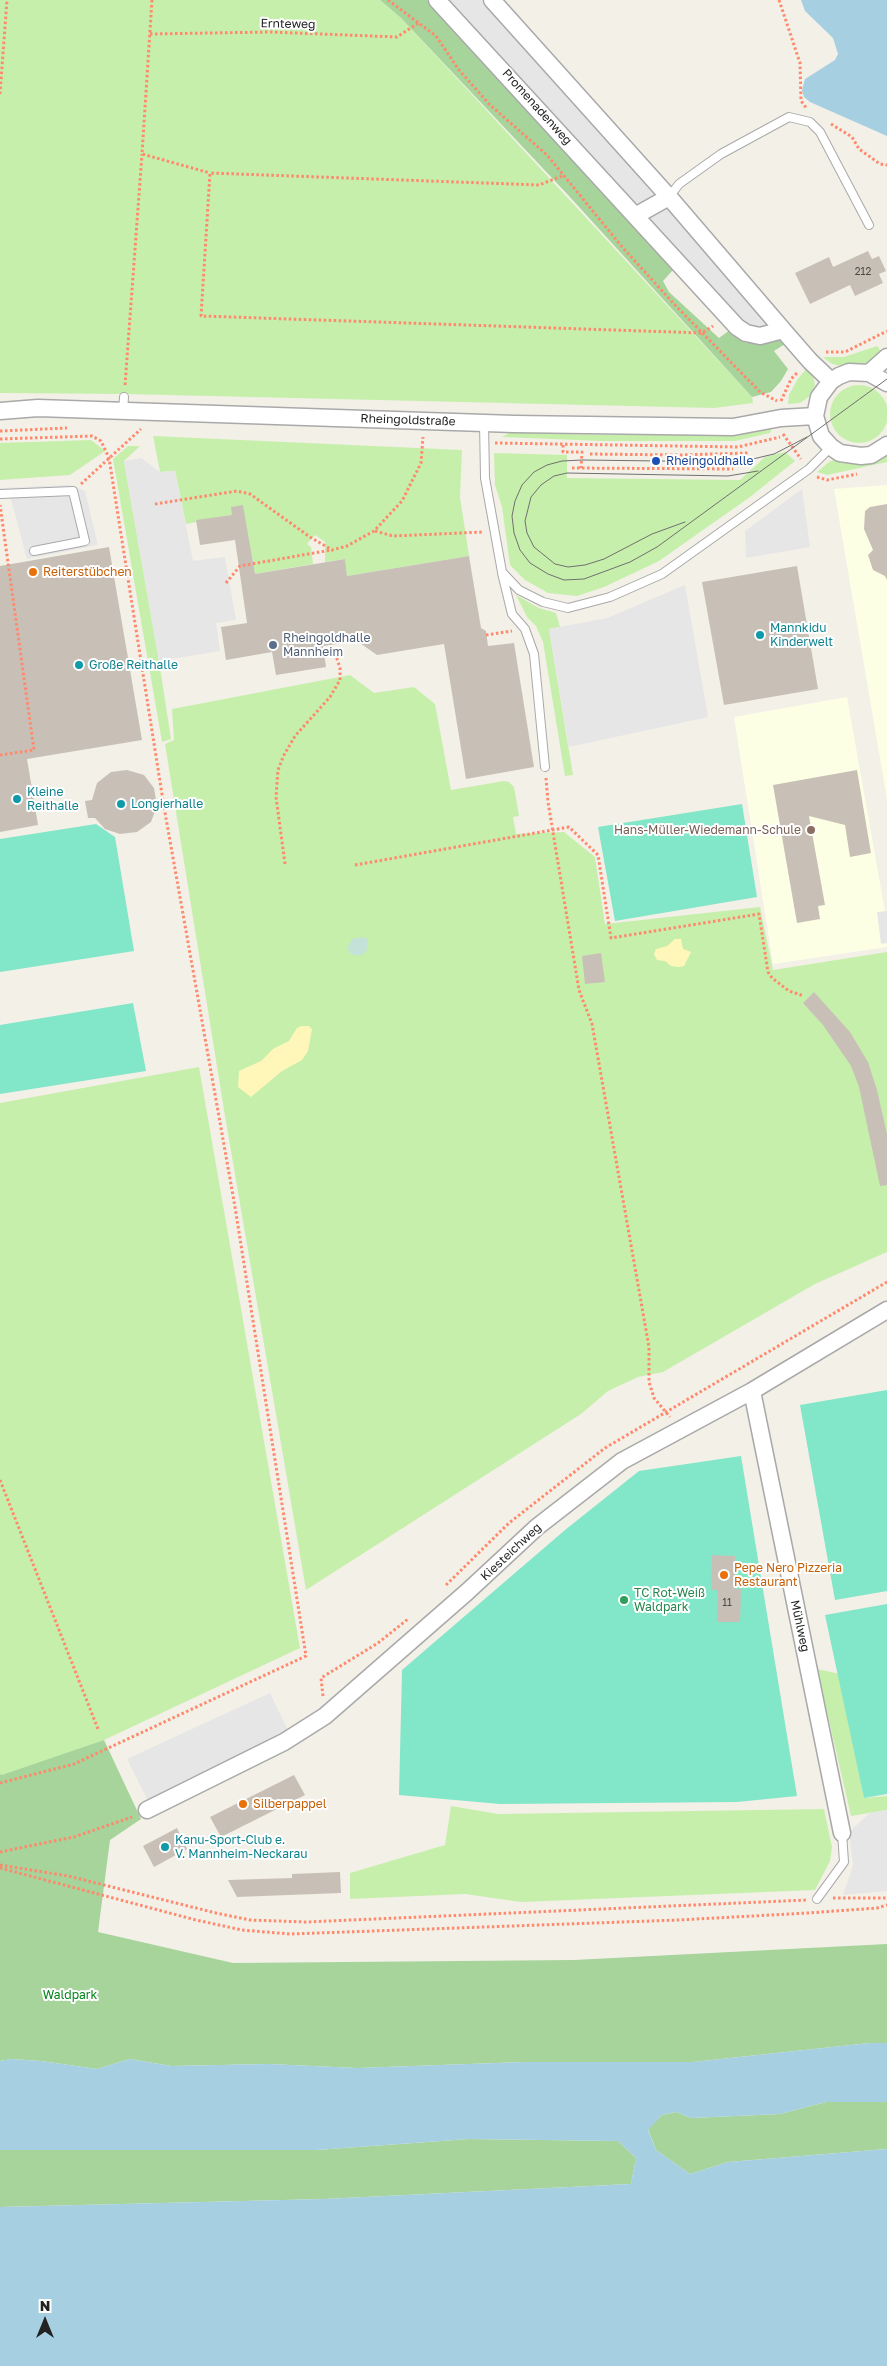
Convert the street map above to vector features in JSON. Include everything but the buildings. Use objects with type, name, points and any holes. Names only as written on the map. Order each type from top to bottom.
[{"type":"street","name":"Promenadenweg","points":[[437,0],[737,327],[746,333],[760,336],[783,330]]},
{"type":"street","points":[[492,0],[669,197],[810,361],[831,381]]},
{"type":"street","points":[[635,216],[669,197]]},
{"type":"street","points":[[869,373],[887,357]]},
{"type":"street","points":[[887,383],[869,373],[849,372],[831,381],[819,397],[815,416],[818,429],[831,447],[845,454],[860,456],[871,454],[887,445]]},
{"type":"street","name":"Rheingoldstraße","points":[[0,411],[124,405],[423,420],[733,427],[781,418],[815,416]]},
{"type":"street","name":"Kiesteichweg","points":[[147,1810],[284,1742],[324,1716],[467,1592],[537,1527],[582,1490],[622,1461],[752,1391],[887,1310]]},
{"type":"street","name":"Mühlweg","points":[[752,1391],[842,1832]]},
{"type":"lane","points":[[669,197],[679,184],[721,154],[789,117],[810,122],[820,132],[833,152],[869,225]]},
{"type":"lane","points":[[484,422],[484,478],[512,614],[525,630],[534,654],[545,767]]},
{"type":"lane","points":[[502,572],[519,590],[543,602],[568,608],[618,594],[662,574],[809,470],[831,447]]},
{"type":"lane","points":[[0,494],[73,491],[85,541],[34,551]]},
{"type":"lane","points":[[817,1899],[844,1862],[842,1832]]},
{"type":"path","points":[[0,94],[7,0]]},
{"type":"path","points":[[124,405],[152,0]]},
{"type":"path","points":[[388,0],[420,22],[436,36],[459,70],[490,105],[547,156],[623,248],[702,333],[760,392],[780,402]]},
{"type":"path","points":[[779,0],[800,63],[801,101],[810,113]]},
{"type":"path","name":"Ernteweg","points":[[150,34],[270,32],[398,37],[420,22]]},
{"type":"path","points":[[828,123],[852,137],[859,149],[880,164],[887,165]]},
{"type":"path","points":[[142,154],[210,172],[539,185],[562,176]]},
{"type":"path","points":[[210,172],[201,316],[702,333]]},
{"type":"path","points":[[877,336],[887,331]]},
{"type":"path","points":[[226,582],[240,566],[332,550],[347,546],[374,531],[402,501],[421,463],[423,420]]},
{"type":"path","points":[[73,491],[142,428]]},
{"type":"path","points":[[0,439],[92,436],[101,441],[109,458],[162,798],[234,1207],[306,1656],[74,1764],[0,1783]]},
{"type":"path","points":[[563,445],[563,452],[582,452],[581,468]]},
{"type":"path","points":[[590,454],[680,455],[748,453],[738,448]]},
{"type":"path","points":[[572,468],[733,469]]},
{"type":"path","points":[[155,504],[238,491],[244,492],[250,494],[310,537],[332,550]]},
{"type":"path","points":[[0,505],[34,750],[0,755]]},
{"type":"path","points":[[374,531],[393,536],[494,531]]},
{"type":"path","points":[[486,635],[525,630]]},
{"type":"path","points":[[285,864],[276,797],[278,770],[295,736],[330,696],[340,680],[340,668],[336,656],[328,649]]},
{"type":"path","points":[[545,767],[548,802],[554,829],[579,990],[592,1024],[647,1337],[649,1382],[654,1398],[680,1429]]},
{"type":"path","points":[[355,865],[569,827],[598,855],[611,938],[759,914],[768,972],[772,978],[789,991],[804,996]]},
{"type":"path","points":[[0,1480],[98,1729]]},
{"type":"path","points":[[0,1852],[82,1834],[147,1810]]},
{"type":"path","points":[[0,1866],[68,1876],[250,1920],[306,1922],[876,1896],[887,1898]]},
{"type":"path","points":[[0,1866],[196,1920],[242,1930],[290,1934],[696,1919],[808,1913],[887,1905]]},
{"type":"shaded area","points":[[444,0],[481,0],[668,202],[776,327],[769,330],[748,328]]},
{"type":"shaded area","points":[[801,0],[887,0],[887,136],[810,102],[804,97],[802,90],[805,79],[835,60],[838,54],[833,38],[805,11]]},
{"type":"shaded area","points":[[141,458],[160,472],[175,471],[193,561],[225,557],[236,620],[216,623],[220,651],[159,661],[124,461]]},
{"type":"shaded area","points":[[69,485],[85,491],[98,545],[27,559],[11,499],[0,499],[0,488]]},
{"type":"shaded area","points":[[887,485],[887,799],[834,489]]},
{"type":"shaded area","points":[[802,489],[810,547],[746,558],[745,531]]},
{"type":"shaded area","points":[[685,585],[708,717],[569,747],[549,629],[607,618]]},
{"type":"shaded area","name":"Hans-Müller-Wiedemann-Schule","points":[[847,697],[887,923],[887,947],[773,964],[734,717]]},
{"type":"shaded area","points":[[887,911],[887,943],[881,944],[877,912]]},
{"type":"shaded area","points":[[362,937],[367,939],[366,952],[359,956],[351,954],[347,949],[352,939]]},
{"type":"shaded area","points":[[270,1693],[295,1745],[152,1809],[127,1759]]},
{"type":"shaded area","points":[[887,1810],[887,1891],[843,1895],[853,1865],[849,1832],[870,1813]]},
{"type":"shaded area","points":[[870,2043],[887,2043],[887,2102],[826,2102],[780,2114],[691,2118],[676,2112],[662,2115],[648,2130],[656,2150],[690,2174],[728,2162],[887,2149],[887,2366],[0,2366],[0,2207],[324,2199],[631,2184],[636,2158],[618,2141],[469,2139],[316,2150],[0,2150],[0,2061],[11,2059],[41,2061],[97,2069],[130,2059],[171,2066],[269,2064],[357,2068],[524,2062],[693,2062]]},
{"type":"green space","points":[[0,0],[380,0],[401,18],[752,397],[753,403],[714,408],[124,394],[0,393]]},
{"type":"green space","points":[[380,0],[427,0],[451,23],[646,238],[673,270],[663,281],[669,292],[719,338],[730,330],[746,343],[762,343],[779,337],[785,344],[774,351],[788,369],[781,381],[771,392],[752,397],[569,196],[401,18]]},
{"type":"green space","points":[[877,346],[883,353],[873,362],[863,365],[845,367],[832,364],[823,357],[844,357]]},
{"type":"green space","points":[[806,369],[813,376],[815,385],[810,396],[800,403],[788,404],[789,395],[797,380]]},
{"type":"green space","points":[[853,385],[865,385],[880,393],[888,408],[888,420],[880,435],[865,443],[853,443],[838,435],[830,420],[830,408],[838,393]]},
{"type":"green space","points":[[773,426],[770,433],[735,441],[602,441],[502,437],[511,432],[600,435],[735,434]]},
{"type":"green space","points":[[153,436],[462,450],[460,497],[469,556],[347,576],[345,559],[325,562],[325,542],[315,535],[307,544],[311,547],[313,564],[255,574],[244,513],[186,524],[175,471],[160,472]]},
{"type":"green space","points":[[91,440],[105,451],[70,475],[0,480],[0,443]]},
{"type":"green space","points":[[128,446],[140,446],[124,461],[171,739],[162,742],[113,459]]},
{"type":"green space","points":[[785,452],[795,461],[750,497],[659,561],[604,587],[577,596],[548,593],[525,580],[510,565],[502,507],[495,485],[494,453],[567,455],[567,478],[740,480],[765,457]]},
{"type":"green space","points":[[887,454],[887,462],[827,475],[817,472],[829,462],[838,458],[852,463],[864,462]]},
{"type":"green space","points":[[516,595],[539,608],[556,613],[560,627],[549,629],[573,775],[565,776],[543,642],[536,626],[527,617]]},
{"type":"green space","points":[[350,675],[374,693],[414,687],[435,704],[451,790],[504,781],[509,782],[514,787],[519,816],[513,817],[516,834],[564,832],[595,857],[605,924],[760,907],[773,970],[887,952],[887,1252],[815,1284],[663,1372],[638,1377],[608,1391],[581,1414],[306,1590],[224,1110],[165,744],[174,740],[172,709]]},
{"type":"green space","points":[[742,804],[757,897],[615,921],[598,827]]},
{"type":"green space","points":[[96,824],[115,837],[134,951],[0,972],[0,839]]},
{"type":"green space","points":[[133,1003],[146,1071],[0,1094],[0,1025]]},
{"type":"green space","points":[[199,1067],[300,1648],[104,1740],[2,1776],[0,1774],[0,1103]]},
{"type":"green space","points":[[887,1390],[887,1591],[835,1600],[800,1405]]},
{"type":"green space","name":"TC Rot-Weiß Waldpark","points":[[741,1456],[797,1796],[737,1802],[500,1804],[399,1795],[402,1670],[565,1530],[639,1471]]},
{"type":"green space","points":[[887,1604],[887,1794],[864,1798],[825,1615]]},
{"type":"green space","points":[[817,1669],[840,1674],[864,1798],[887,1796],[887,1810],[851,1816]]},
{"type":"green space","name":"Waldpark","points":[[104,1740],[141,1819],[110,1840],[98,1932],[233,1963],[574,1960],[887,1944],[887,2043],[870,2043],[693,2062],[524,2062],[357,2068],[269,2064],[171,2066],[130,2059],[97,2069],[41,2061],[11,2059],[0,2061],[0,1774],[2,1775]]},
{"type":"green space","points":[[451,1806],[498,1814],[824,1809],[832,1847],[830,1861],[815,1890],[521,1902],[465,1894],[350,1899],[350,1873],[445,1845]]},
{"type":"green space","points":[[826,2102],[887,2102],[887,2149],[728,2162],[690,2174],[656,2150],[648,2129],[662,2115],[676,2112],[691,2118],[780,2114]]},
{"type":"green space","points":[[469,2139],[618,2141],[636,2158],[631,2184],[324,2199],[0,2207],[0,2150],[316,2150]]},
{"type":"sand","points":[[675,939],[681,939],[683,949],[691,952],[684,966],[671,966],[665,961],[657,960],[654,954],[656,949],[667,946]]},
{"type":"sand","points":[[309,1026],[312,1029],[308,1051],[302,1060],[282,1071],[251,1097],[238,1087],[239,1071],[261,1061],[273,1049],[289,1041],[297,1028]]},
{"type":"tram line","points":[[807,437],[774,454],[740,462],[582,460],[562,461],[547,465],[534,472],[522,485],[515,501],[512,516],[514,533],[520,550],[530,563],[548,574],[564,580],[584,579],[630,562],[657,547],[887,379]]},
{"type":"tram line","points":[[685,522],[652,534],[604,559],[585,565],[568,567],[555,564],[534,547],[527,533],[525,521],[531,497],[541,485],[554,476],[567,473],[728,476],[758,471]]},
{"type":"place","name":"Rheingoldhalle","points":[[656,461]]},
{"type":"place","name":"Reiterstübchen","points":[[33,572]]},
{"type":"place","name":"Mannkidu Kinderwelt","points":[[760,635]]},
{"type":"place","name":"Rheingoldhalle Mannheim","points":[[273,645]]},
{"type":"place","name":"Große Reithalle","points":[[79,665]]},
{"type":"place","name":"Kleine Reithalle","points":[[17,799]]},
{"type":"place","name":"Longierhalle","points":[[121,804]]},
{"type":"place","name":"Hans-Müller-Wiedemann-Schule","points":[[811,830]]},
{"type":"place","name":"Pepe Nero Pizzeria Restaurant","points":[[724,1575]]},
{"type":"place","name":"TC Rot-Weiß Waldpark","points":[[624,1600]]},
{"type":"place","name":"Silberpappel","points":[[243,1804]]},
{"type":"place","name":"Kanu-Sport-Club e. V. Mannheim-Neckarau","points":[[165,1847]]}]
